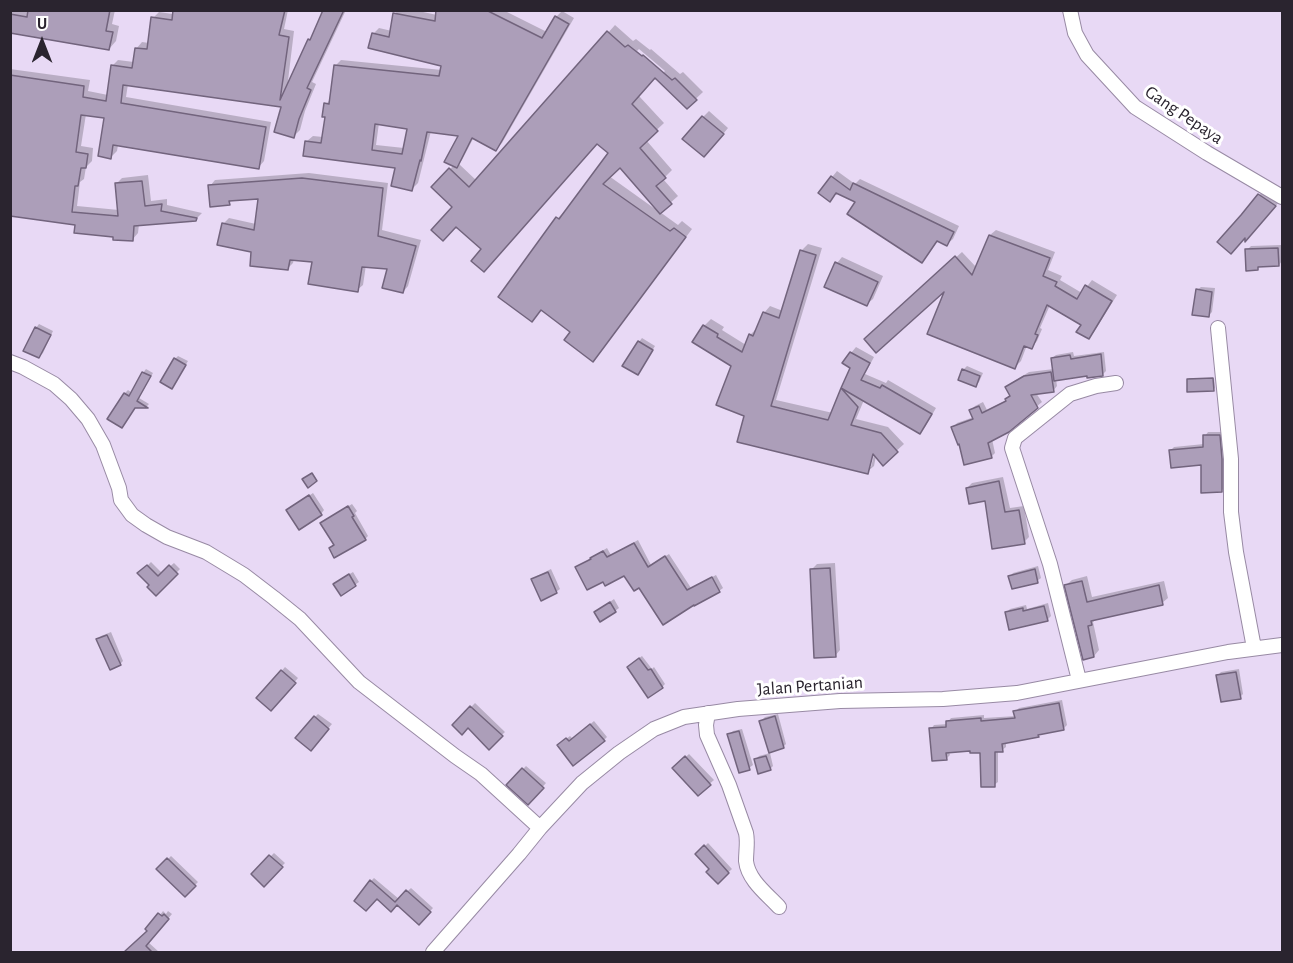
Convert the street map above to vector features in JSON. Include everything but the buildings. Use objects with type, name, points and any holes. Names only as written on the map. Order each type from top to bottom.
[{"type":"street","name":"Gang Pepaya","points":[[1070,10],[1075,33],[1087,55],[1135,106],[1207,153],[1282,197]]},
{"type":"street","points":[[1218,327],[1231,459],[1231,512],[1254,648]]},
{"type":"street","points":[[10,362],[54,384],[88,418],[103,445],[119,488],[121,500],[132,514],[167,537],[206,552],[244,575],[274,598],[300,619],[359,682],[481,774],[540,828]]},
{"type":"street","points":[[1079,680],[1050,564],[1012,448],[1015,438],[1070,394],[1116,383]]},
{"type":"street","name":"Jalan Pertanian","points":[[433,952],[582,783],[619,753],[654,729],[684,717],[738,709],[840,701],[943,699],[1017,693],[1228,652],[1282,645]]},
{"type":"street","points":[[708,713],[707,735],[746,832],[748,869],[752,878],[779,907]]}]
